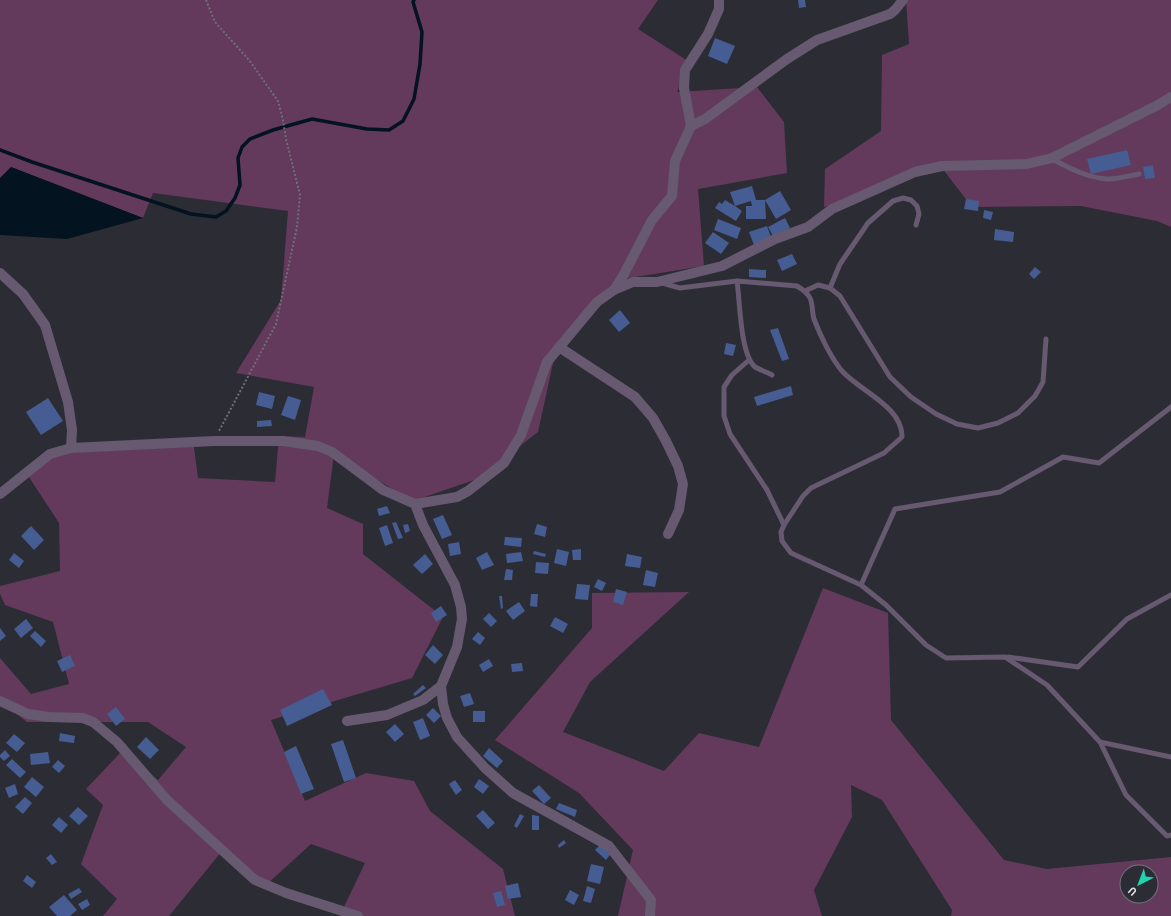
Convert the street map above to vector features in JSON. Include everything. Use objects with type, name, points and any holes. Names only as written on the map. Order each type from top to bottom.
[{"type":"street","points":[[614,290],[623,276],[652,220],[672,196],[675,161],[691,126],[684,88],[685,70],[708,34],[719,9],[719,0]]},
{"type":"street","points":[[691,126],[705,118],[787,59],[817,40],[890,14],[903,0]]},
{"type":"street","points":[[0,494],[50,454],[71,448],[214,441],[283,441],[318,446],[332,452],[383,490],[415,504],[457,497],[468,491],[504,463],[520,435],[547,362],[597,302],[614,290],[633,282],[657,282],[722,266],[775,240],[808,227],[832,209],[915,172],[942,166],[1027,164],[1052,158],[1171,97]]},
{"type":"street","points":[[0,274],[23,294],[45,325],[68,402],[72,430],[71,448]]},
{"type":"street","points":[[559,347],[635,397],[653,418],[678,466],[682,484],[679,510],[668,534]]},
{"type":"street","points":[[415,504],[423,525],[455,584],[461,607],[462,619],[457,647],[441,686],[443,704],[447,718],[456,737],[485,768],[513,793],[609,846],[651,900],[650,916]]},
{"type":"street","points":[[347,721],[388,715],[423,700],[441,686]]},
{"type":"street","points":[[0,701],[28,714],[49,717],[83,718],[93,722],[117,742],[167,800],[255,880],[286,893],[358,916]]},
{"type":"lane","points":[[1052,158],[1066,166],[1091,176],[1109,179],[1139,174]]},
{"type":"lane","points":[[830,288],[840,264],[868,223],[893,201],[903,198],[911,200],[917,206],[919,214],[916,225]]},
{"type":"lane","points":[[657,282],[680,288],[737,281],[797,286],[805,291],[811,299],[814,318],[825,344],[841,370],[854,383],[888,407],[898,420],[902,430],[902,437],[884,453],[811,488],[803,496],[784,525],[781,532],[782,541],[791,553],[861,585],[886,605],[926,645],[946,658],[1005,657],[1078,667],[1127,620],[1171,595]]},
{"type":"lane","points":[[737,281],[743,334],[750,360],[756,367],[772,375]]},
{"type":"lane","points":[[805,291],[818,285],[830,288],[840,296],[890,377],[911,397],[936,414],[957,424],[978,428],[998,423],[1018,413],[1035,396],[1043,382],[1046,339]]},
{"type":"lane","points":[[750,360],[732,375],[724,387],[724,416],[730,434],[767,490],[784,525]]},
{"type":"lane","points":[[861,585],[895,509],[1000,492],[1063,457],[1099,463],[1171,407]]},
{"type":"lane","points":[[1005,657],[1046,684],[1100,742],[1126,795],[1167,836],[1171,835]]},
{"type":"lane","points":[[1100,742],[1171,757]]},
{"type":"path","points":[[206,0],[215,22],[249,60],[278,101],[300,195],[296,227],[276,324],[214,441]]},
{"type":"shaded area","points":[[0,0],[658,0],[638,29],[688,61],[677,92],[757,87],[784,122],[787,173],[698,189],[704,266],[623,279],[557,345],[538,432],[477,479],[413,501],[334,454],[327,508],[363,524],[363,554],[443,617],[412,678],[271,720],[305,801],[366,773],[414,781],[430,811],[503,869],[515,916],[354,916],[341,913],[365,863],[311,844],[266,885],[222,851],[169,916],[103,916],[117,899],[81,864],[103,805],[86,789],[122,751],[158,780],[186,747],[148,722],[27,722],[0,701],[0,658],[31,694],[69,684],[53,622],[5,605],[0,594],[0,586],[60,571],[59,523],[25,471],[49,455],[193,440],[198,478],[275,482],[279,436],[305,437],[314,387],[236,373],[281,300],[288,211],[153,193],[143,218],[11,167],[0,178]]},
{"type":"shaded area","points":[[906,0],[1171,0],[1171,227],[1157,221],[1081,206],[972,207],[942,168],[824,207],[825,169],[881,131],[882,55],[909,44]]},
{"type":"shaded area","points":[[823,588],[888,613],[891,720],[1004,860],[1047,869],[1171,857],[1171,916],[951,916],[952,910],[882,800],[851,785],[852,817],[814,890],[822,916],[618,916],[633,850],[579,793],[495,740],[592,628],[592,593],[689,592],[590,682],[563,732],[664,771],[699,733],[759,747]]},
{"type":"water","points":[[11,167],[143,218],[67,239],[0,235],[0,178]]},
{"type":"building","points":[[798,0],[805,0],[806,7],[799,8]]},
{"type":"building","points":[[715,38],[735,46],[727,64],[708,56]]},
{"type":"building","points":[[1127,150],[1131,165],[1091,174],[1087,159]]},
{"type":"building","points":[[1153,165],[1155,178],[1145,179],[1143,167]]},
{"type":"building","points":[[752,186],[756,200],[765,200],[766,219],[746,219],[746,206],[752,206],[751,201],[735,206],[730,192]]},
{"type":"building","points":[[780,191],[791,210],[776,219],[765,200]]},
{"type":"building","points":[[966,199],[979,201],[978,211],[964,209]]},
{"type":"building","points":[[725,200],[742,211],[736,221],[715,208],[719,202],[722,204]]},
{"type":"building","points":[[984,210],[993,212],[991,220],[983,218]]},
{"type":"building","points":[[785,218],[790,228],[773,236],[768,227]]},
{"type":"building","points":[[718,219],[741,228],[737,239],[714,230]]},
{"type":"building","points":[[767,226],[771,237],[754,245],[749,232]]},
{"type":"building","points":[[995,229],[1014,232],[1013,242],[994,240]]},
{"type":"building","points":[[713,232],[729,243],[721,254],[705,243]]},
{"type":"building","points":[[792,254],[797,264],[782,271],[777,260]]},
{"type":"building","points":[[1035,267],[1041,272],[1034,279],[1029,274]]},
{"type":"building","points":[[749,269],[766,270],[766,278],[749,277]]},
{"type":"building","points":[[620,310],[630,323],[619,332],[609,320]]},
{"type":"building","points":[[778,328],[789,359],[782,361],[770,330]]},
{"type":"building","points":[[726,343],[736,345],[733,356],[724,354]]},
{"type":"building","points":[[791,386],[793,395],[757,406],[754,397]]},
{"type":"building","points":[[259,392],[275,396],[272,409],[256,405]]},
{"type":"building","points":[[288,396],[301,400],[295,420],[281,415]]},
{"type":"building","points":[[48,398],[63,421],[41,435],[26,412]]},
{"type":"building","points":[[271,420],[272,426],[257,427],[257,421]]},
{"type":"building","points":[[387,506],[390,513],[379,516],[377,509]]},
{"type":"building","points":[[443,515],[452,535],[442,539],[433,519]]},
{"type":"building","points":[[396,522],[403,538],[398,539],[392,523]]},
{"type":"building","points":[[408,524],[410,531],[405,533],[403,525]]},
{"type":"building","points":[[537,524],[547,527],[545,537],[534,534]]},
{"type":"building","points":[[387,525],[393,543],[385,546],[379,528]]},
{"type":"building","points":[[31,526],[44,540],[34,550],[21,536]]},
{"type":"building","points":[[505,537],[522,538],[521,547],[504,545]]},
{"type":"building","points":[[459,542],[461,554],[450,556],[448,544]]},
{"type":"building","points":[[557,549],[569,552],[566,566],[554,563]]},
{"type":"building","points":[[581,549],[581,560],[573,560],[572,550]]},
{"type":"building","points":[[534,551],[546,554],[545,557],[533,554]]},
{"type":"building","points":[[487,552],[494,565],[482,570],[476,558]]},
{"type":"building","points":[[521,552],[523,561],[507,563],[506,554]]},
{"type":"building","points":[[14,553],[24,561],[19,568],[9,560]]},
{"type":"building","points":[[425,554],[433,564],[422,574],[413,565]]},
{"type":"building","points":[[627,554],[642,557],[640,568],[625,566]]},
{"type":"building","points":[[536,562],[549,563],[548,574],[535,573]]},
{"type":"building","points":[[506,569],[513,570],[512,580],[504,580]]},
{"type":"building","points":[[646,570],[658,573],[655,587],[643,585]]},
{"type":"building","points":[[598,579],[606,583],[602,591],[594,587]]},
{"type":"building","points":[[577,584],[590,585],[588,600],[575,599]]},
{"type":"building","points":[[616,589],[627,592],[623,605],[613,602]]},
{"type":"building","points":[[531,594],[538,594],[537,607],[530,606]]},
{"type":"building","points":[[499,596],[502,596],[503,608],[501,609]]},
{"type":"building","points":[[519,602],[525,611],[513,620],[506,611]]},
{"type":"building","points":[[441,606],[447,615],[436,622],[431,613]]},
{"type":"building","points":[[489,613],[497,621],[491,627],[483,619]]},
{"type":"building","points":[[555,617],[568,624],[563,633],[550,626]]},
{"type":"building","points":[[26,619],[33,628],[21,638],[14,629]]},
{"type":"building","points":[[0,628],[6,636],[0,641]]},
{"type":"building","points":[[35,631],[46,641],[41,647],[30,636]]},
{"type":"building","points":[[478,632],[485,638],[480,645],[472,639]]},
{"type":"building","points":[[433,645],[443,655],[435,664],[425,655]]},
{"type":"building","points":[[70,655],[75,666],[62,672],[57,661]]},
{"type":"building","points":[[489,659],[493,666],[483,672],[479,665]]},
{"type":"building","points":[[522,663],[523,671],[512,672],[511,664]]},
{"type":"building","points":[[423,685],[426,688],[415,696],[413,694]]},
{"type":"building","points":[[323,689],[332,705],[287,726],[280,710]]},
{"type":"building","points":[[470,693],[474,704],[464,707],[460,696]]},
{"type":"building","points":[[116,707],[125,719],[116,726],[107,714]]},
{"type":"building","points":[[433,708],[441,716],[434,723],[426,715]]},
{"type":"building","points":[[473,711],[485,711],[485,722],[473,722]]},
{"type":"building","points":[[423,718],[430,736],[420,740],[413,722]]},
{"type":"building","points":[[395,724],[404,734],[395,742],[386,732]]},
{"type":"building","points":[[60,733],[75,736],[74,743],[59,741]]},
{"type":"building","points":[[14,734],[25,743],[17,752],[6,743]]},
{"type":"building","points":[[146,737],[159,750],[150,759],[137,747]]},
{"type":"building","points":[[343,740],[356,778],[344,782],[331,744]]},
{"type":"building","points":[[296,746],[314,789],[301,794],[284,752]]},
{"type":"building","points":[[489,748],[503,761],[497,768],[483,756]]},
{"type":"building","points":[[5,750],[10,756],[4,761],[0,755]]},
{"type":"building","points":[[48,752],[50,763],[31,765],[30,754]]},
{"type":"building","points":[[12,759],[26,772],[20,778],[6,765]]},
{"type":"building","points":[[58,760],[65,766],[59,773],[52,767]]},
{"type":"building","points":[[32,777],[44,787],[36,797],[24,787]]},
{"type":"building","points":[[479,779],[489,786],[483,794],[474,787]]},
{"type":"building","points":[[455,780],[462,790],[456,795],[449,784]]},
{"type":"building","points":[[15,784],[18,794],[9,798],[5,788]]},
{"type":"building","points":[[539,785],[551,798],[544,804],[532,791]]},
{"type":"building","points":[[25,797],[32,803],[23,814],[15,807]]},
{"type":"building","points":[[559,803],[577,810],[575,817],[556,809]]},
{"type":"building","points":[[78,807],[88,816],[79,825],[69,816]]},
{"type":"building","points":[[483,810],[495,823],[488,829],[476,816]]},
{"type":"building","points":[[520,814],[524,816],[517,828],[514,826]]},
{"type":"building","points":[[532,815],[539,816],[539,830],[532,830]]},
{"type":"building","points":[[59,817],[68,825],[61,833],[52,825]]},
{"type":"building","points":[[564,840],[566,843],[559,848],[558,845]]},
{"type":"building","points":[[603,842],[613,851],[606,860],[595,850]]},
{"type":"building","points":[[51,854],[57,862],[52,865],[46,858]]},
{"type":"building","points":[[591,864],[604,867],[600,884],[587,881]]},
{"type":"building","points":[[27,875],[36,882],[32,888],[23,881]]},
{"type":"building","points":[[518,883],[521,897],[508,899],[505,886]]},
{"type":"building","points":[[587,886],[595,889],[591,903],[583,901]]},
{"type":"building","points":[[79,888],[82,892],[71,899],[68,894]]},
{"type":"building","points":[[570,890],[579,895],[574,905],[565,900]]},
{"type":"building","points":[[501,891],[505,905],[497,907],[493,893]]},
{"type":"building","points":[[64,895],[77,910],[70,916],[57,916],[49,907]]},
{"type":"building","points":[[87,899],[90,905],[82,910],[78,904]]},
{"type":"waterway","points":[[0,150],[32,162],[191,214],[216,217],[226,211],[235,198],[240,185],[238,158],[242,147],[250,139],[273,130],[312,119],[367,129],[389,130],[403,121],[414,99],[420,64],[422,32],[413,2],[414,0]]}]
